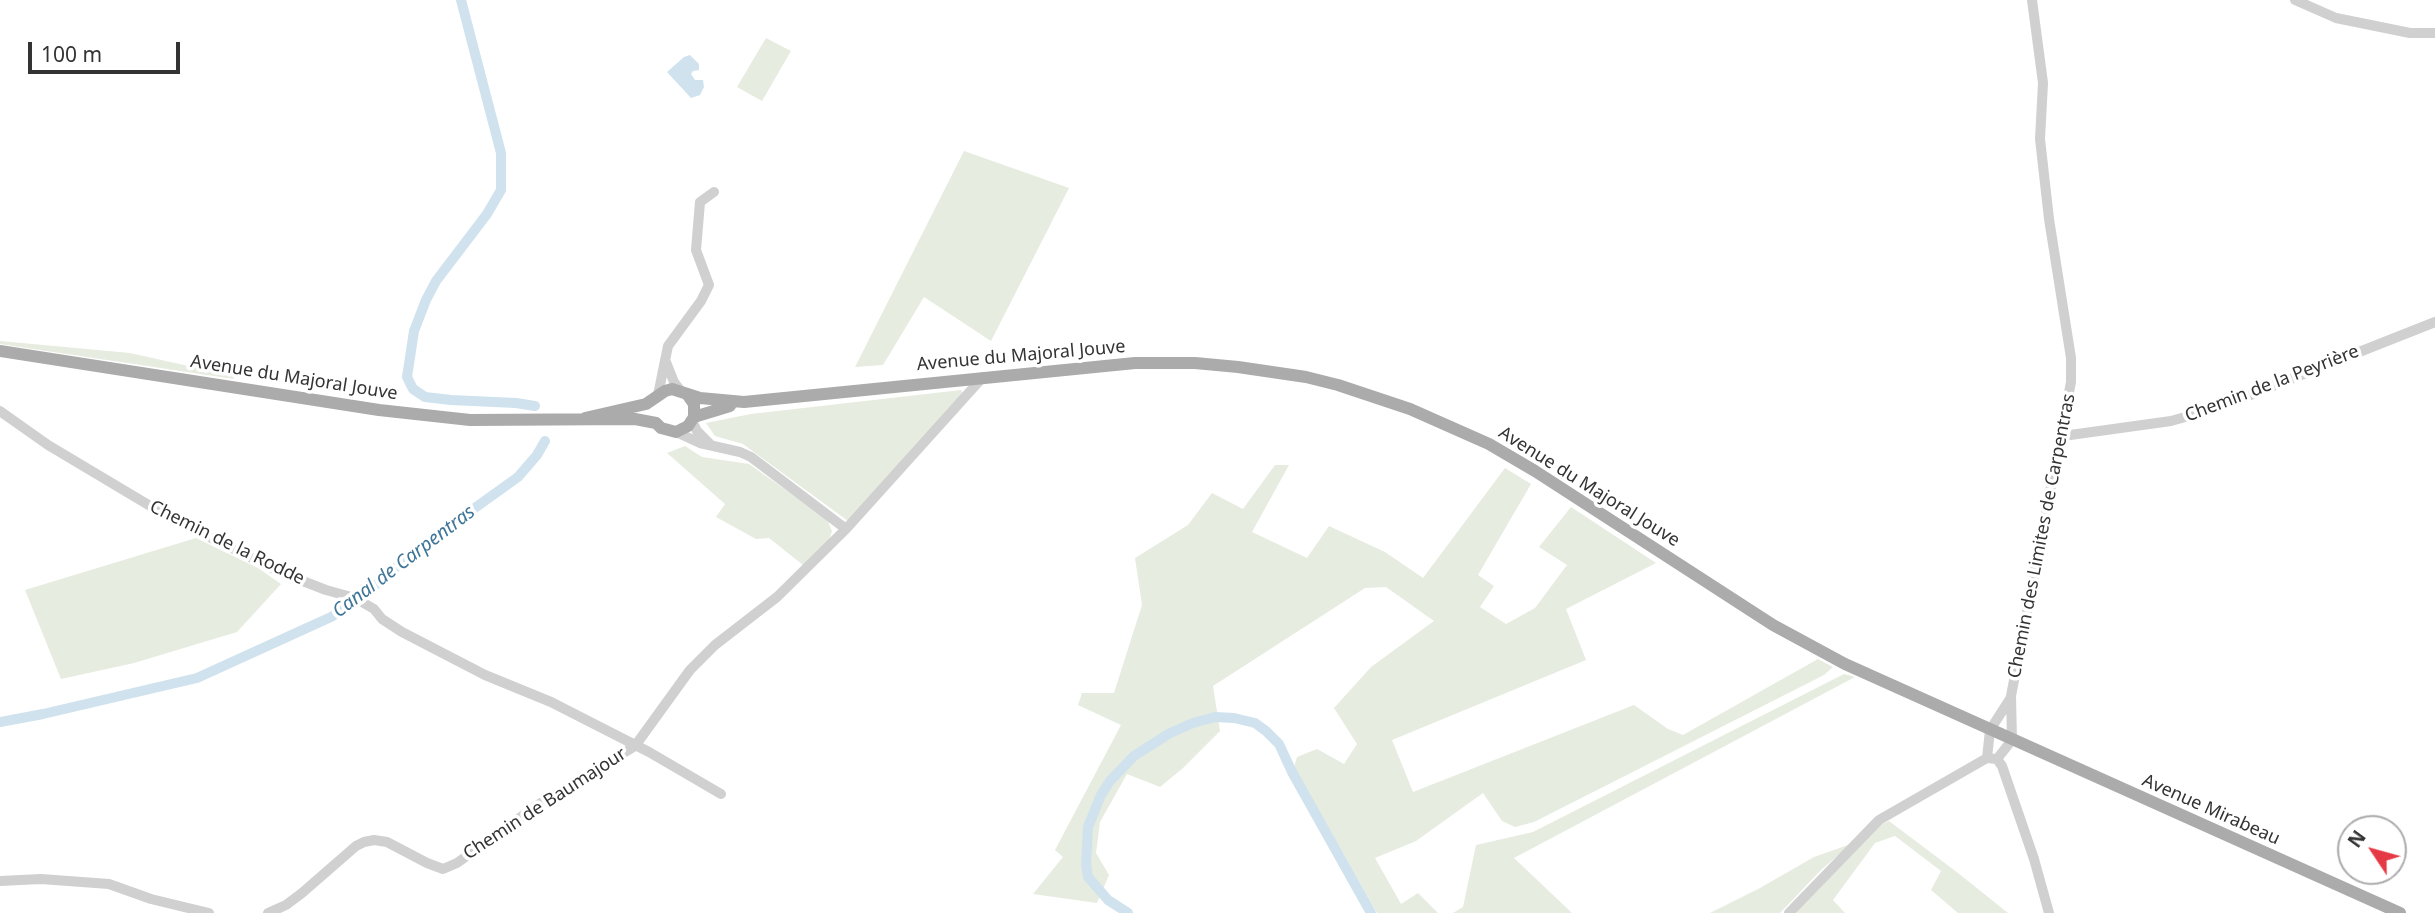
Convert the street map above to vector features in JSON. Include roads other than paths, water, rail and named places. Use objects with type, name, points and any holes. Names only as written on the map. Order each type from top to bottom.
[{"type":"main road","name":"Avenue du Majoral Jouve","points":[[0,351],[438,418],[498,421],[635,419],[656,423],[661,428],[676,432],[693,419],[744,402]]},
{"type":"main road","name":"Avenue du Majoral Jouve","points":[[585,418],[636,407],[672,389],[707,400],[744,402],[1135,363],[1218,364],[1306,377],[1373,395],[1489,444],[1805,643],[2010,739]]},
{"type":"main road","points":[[683,392],[694,404],[693,419]]},
{"type":"main road","points":[[656,423],[652,415],[657,397]]},
{"type":"main road","name":"Avenue Mirabeau","points":[[2010,739],[2400,913]]},
{"type":"street","name":"Chemin des Limites de Carpentras","points":[[2010,739],[2011,696],[2063,436],[2071,382],[2071,358],[2041,152],[2042,60],[2032,0]]},
{"type":"street","points":[[2295,0],[2336,18],[2410,33],[2435,33]]},
{"type":"street","points":[[657,397],[668,346],[707,293],[709,285],[696,250],[700,202],[714,192]]},
{"type":"street","name":"Chemin de la Peyrière","points":[[2063,436],[2171,421],[2220,407],[2435,322]]},
{"type":"street","points":[[666,360],[669,372],[683,392]]},
{"type":"street","name":"Chemin de Baumajour","points":[[268,913],[294,900],[364,842],[387,842],[443,869],[457,863],[536,806],[635,746],[690,670],[715,645],[777,597],[846,529],[983,377]]},
{"type":"street","name":"Chemin de la Rodde","points":[[0,411],[48,445],[167,516],[282,573],[360,600],[402,632],[485,675],[551,702],[721,794]]},
{"type":"street","points":[[693,419],[697,430],[712,446]]},
{"type":"street","points":[[676,432],[751,457],[846,529]]},
{"type":"street","name":"Chemin des Limites de Carpentras","points":[[1990,730],[2011,696]]},
{"type":"street","points":[[1990,730],[1992,758],[2002,766],[2034,859],[2049,913]]},
{"type":"street","points":[[1789,913],[1879,820],[1992,758],[2010,739]]},
{"type":"street","points":[[0,880],[41,879],[108,884],[131,893],[209,913]]},
{"type":"water","points":[[690,55],[699,64],[699,70],[691,74],[695,80],[703,80],[704,87],[700,95],[691,98],[667,72]]},
{"type":"waterway","name":"Canal de Carpentras","points":[[461,0],[501,153],[501,190],[487,214],[436,281],[426,300],[414,331],[407,377],[413,389],[425,397],[535,406]]},
{"type":"waterway","name":"Canal de Carpentras","points":[[0,722],[197,678],[331,617],[353,604],[419,548],[518,477],[545,441]]},
{"type":"waterway","name":"Canal de Carpentras","points":[[1128,913],[1108,900],[1088,877],[1088,827],[1101,795],[1110,781],[1134,756],[1170,733],[1215,717],[1255,723],[1279,744],[1371,913]]}]
